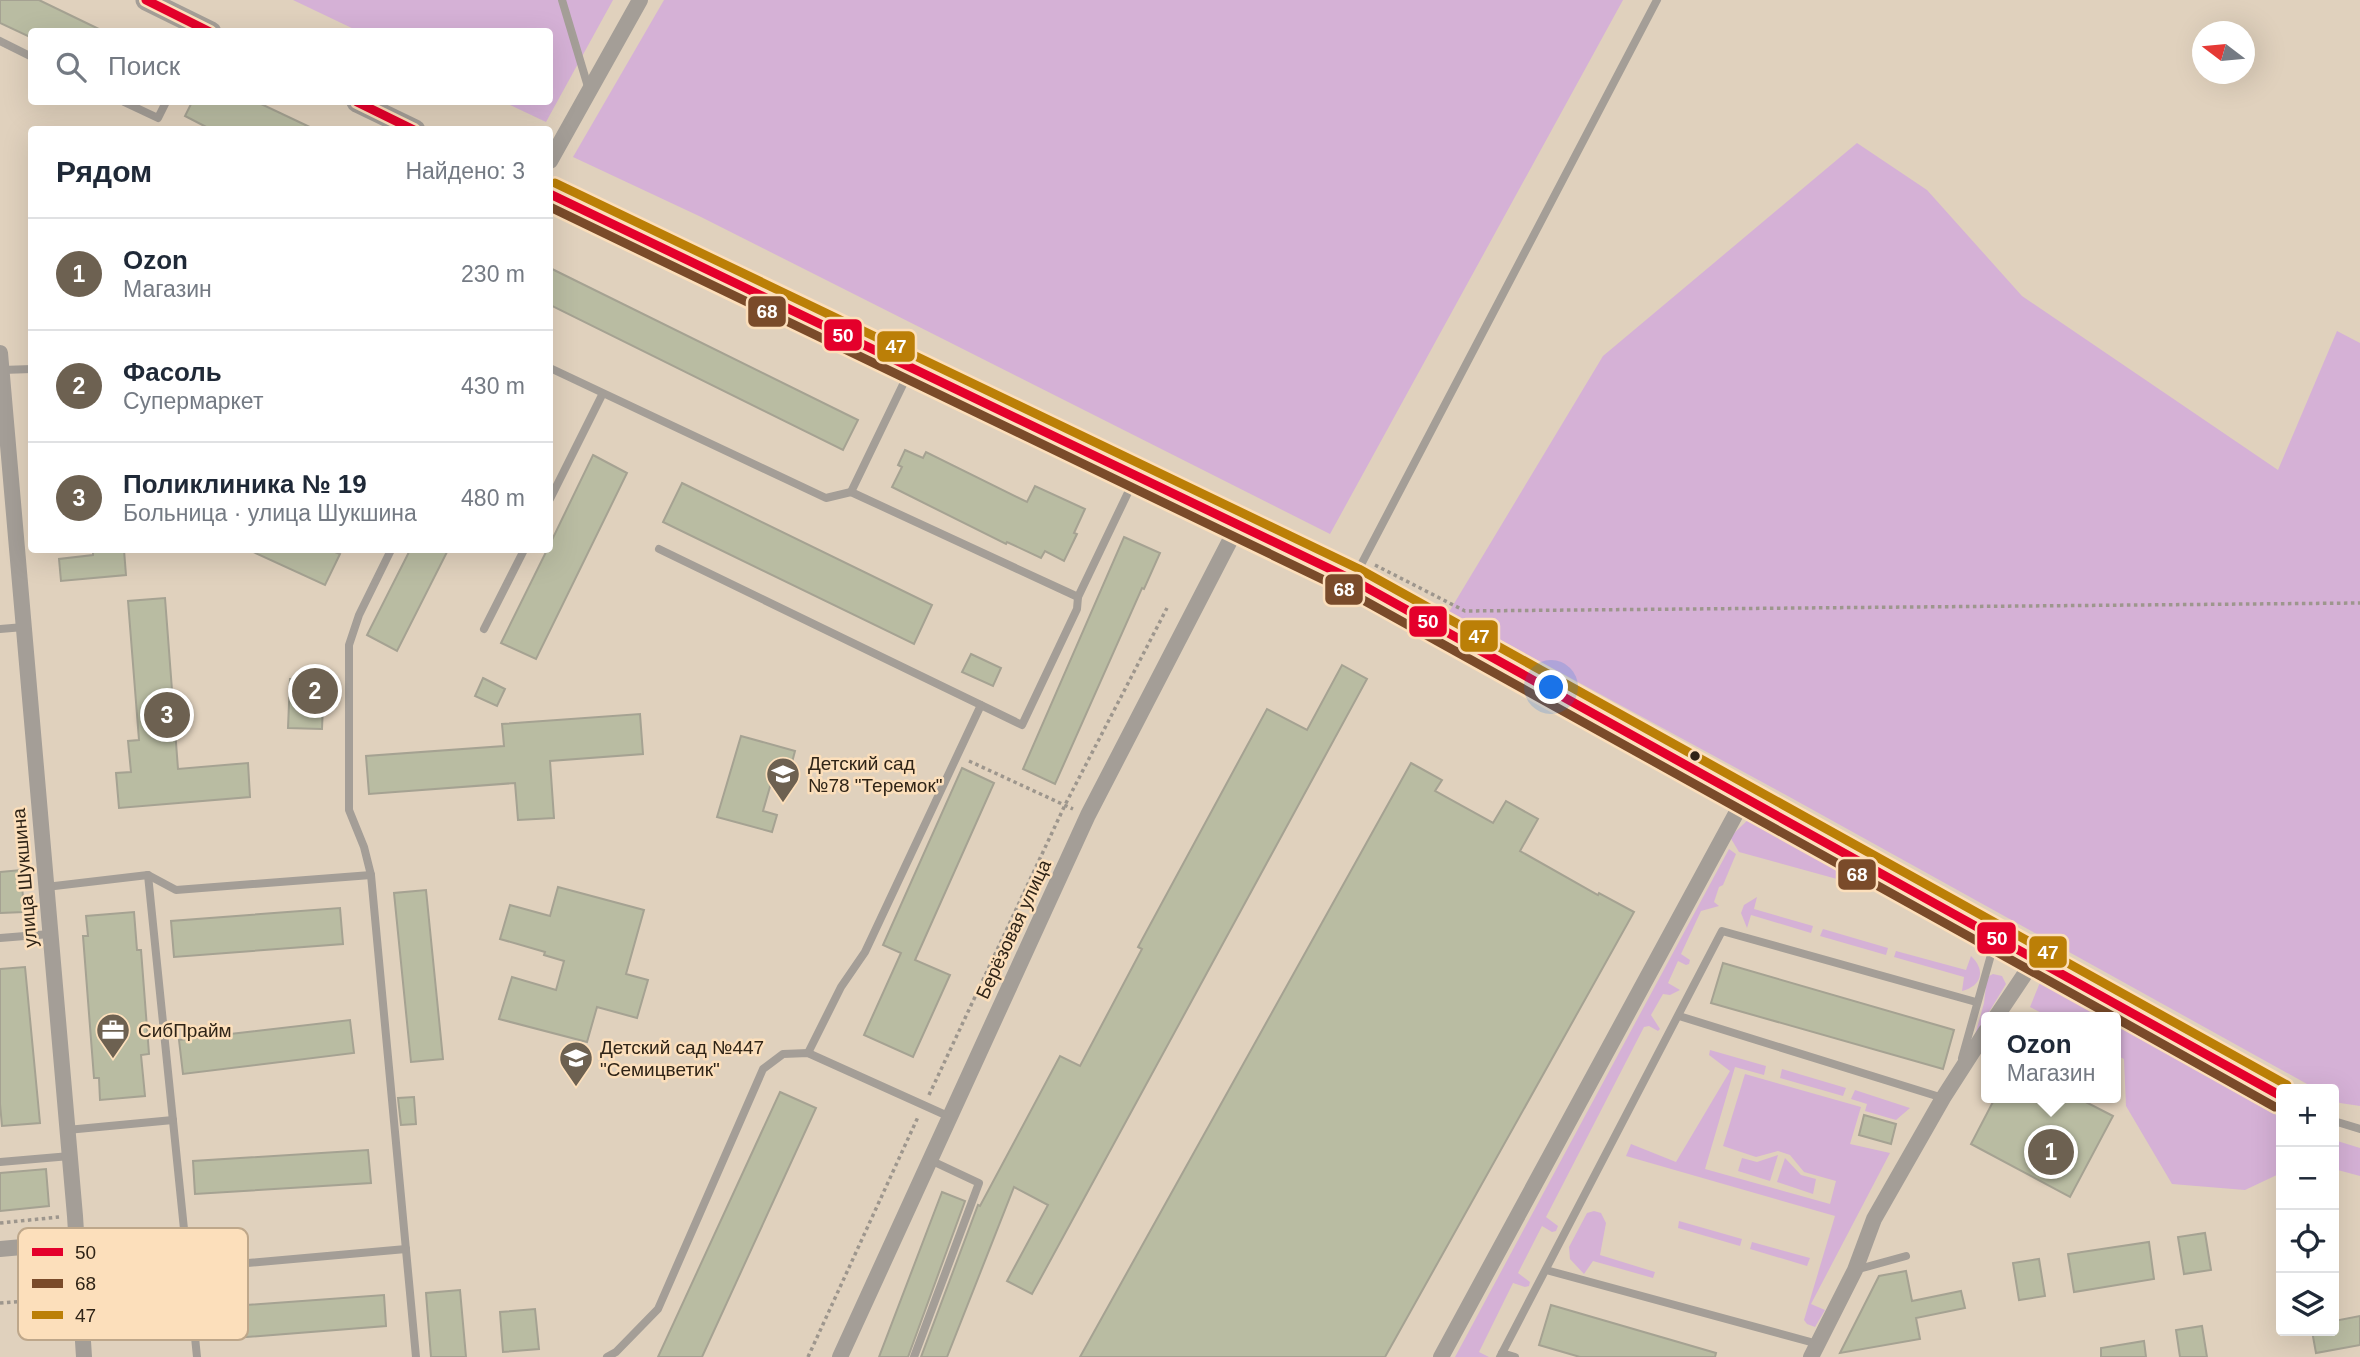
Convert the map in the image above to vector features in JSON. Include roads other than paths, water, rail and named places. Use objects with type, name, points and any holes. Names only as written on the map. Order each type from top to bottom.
[{"type":"street","points":[[146,0],[202,28]]},
{"type":"street","points":[[553,156],[640,0]]},
{"type":"street","points":[[363,105],[407,126]]},
{"type":"street","points":[[553,196],[1353,580]]},
{"type":"street","name":"улица Шукшина","points":[[0,353],[2,410],[24,627],[76,1228]]},
{"type":"street","name":"Берёзовая улица","points":[[840,1357],[1088,815],[1238,525]]},
{"type":"street","points":[[1441,1357],[1745,797]]},
{"type":"street","points":[[1999,1012],[2035,959]]},
{"type":"street","points":[[1814,1350],[1855,1270],[1874,1219],[1943,1098],[1981,1039]]},
{"type":"street","points":[[0,1249],[18,1247]]},
{"type":"lane","points":[[562,0],[589,90]]},
{"type":"lane","points":[[1657,0],[1353,580],[2276,1093]]},
{"type":"lane","points":[[0,41],[28,55]]},
{"type":"lane","points":[[130,105],[158,118],[164,105]]},
{"type":"lane","points":[[851,492],[911,368]]},
{"type":"lane","points":[[2,370],[28,369]]},
{"type":"lane","points":[[553,370],[602,395],[826,498],[851,492],[1078,597]]},
{"type":"lane","points":[[553,493],[602,395]]},
{"type":"lane","points":[[659,549],[1022,725],[1077,609],[1078,597],[1136,476]]},
{"type":"lane","points":[[390,553],[359,615],[349,645],[349,810],[371,875],[416,1357]]},
{"type":"lane","points":[[484,629],[522,553]]},
{"type":"lane","points":[[0,629],[24,627]]},
{"type":"lane","points":[[808,1053],[841,987],[865,952],[981,705]]},
{"type":"lane","points":[[46,887],[148,875],[176,890],[371,875]]},
{"type":"lane","points":[[148,875],[185,1228]]},
{"type":"lane","points":[[1515,1357],[1501,1355],[1722,930],[1976,1002]]},
{"type":"lane","points":[[0,938],[50,934]]},
{"type":"lane","points":[[1959,1072],[1976,1002],[1996,937]]},
{"type":"lane","points":[[1679,1016],[1943,1098]]},
{"type":"lane","points":[[607,1357],[616,1352],[659,1309],[763,1069],[783,1054],[808,1053],[950,1117]]},
{"type":"lane","points":[[67,1129],[173,1120]]},
{"type":"lane","points":[[2339,1123],[2360,1129]]},
{"type":"lane","points":[[0,1162],[69,1156]]},
{"type":"lane","points":[[914,1357],[979,1183],[930,1160]]},
{"type":"lane","points":[[248,1263],[405,1249]]},
{"type":"lane","points":[[1855,1270],[1906,1256]]},
{"type":"lane","points":[[1546,1270],[1814,1350]]},
{"type":"place","name":"Фасоль","points":[[315,691]]},
{"type":"place","name":"Поликлиника № 19","points":[[167,715]]},
{"type":"place","name":"Детский сад №78 \"Теремок\"","points":[[783,804]]},
{"type":"place","name":"СибПрайм","points":[[113,1060]]},
{"type":"place","name":"Детский сад №447 \"Семицветик\"","points":[[576,1088]]},
{"type":"place","name":"Ozon","points":[[2051,1152]]}]
